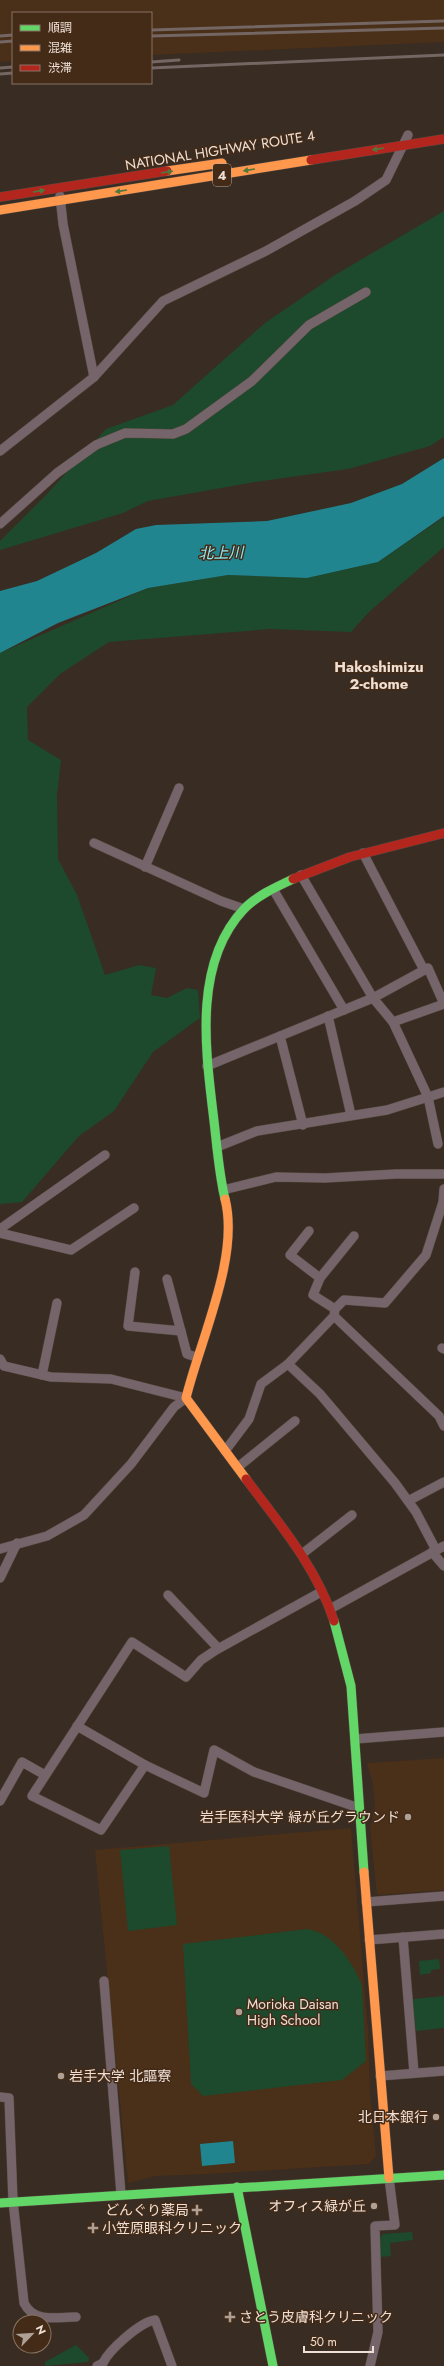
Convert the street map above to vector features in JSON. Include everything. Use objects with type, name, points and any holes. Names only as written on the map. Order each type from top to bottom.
[{"type":"main road","points":[[346,144],[444,130]]},
{"type":"main road","name":"NATIONAL HIGHWAY ROUTE 4","points":[[0,210],[444,139]]},
{"type":"main road","name":"NATIONAL HIGHWAY ROUTE 4","points":[[0,197],[230,162]]},
{"type":"main road","points":[[389,2178],[366,1902],[351,1686],[330,1609],[302,1554],[186,1398],[196,1357],[218,1295],[226,1259],[230,1221],[223,1190],[207,1066],[208,991],[229,928],[244,909],[273,889],[301,875],[364,853],[444,833]]},
{"type":"main road","points":[[0,2202],[444,2175]]},
{"type":"main road","points":[[237,2187],[273,2366]]},
{"type":"street","points":[[0,450],[94,377],[163,301],[260,254],[355,201],[386,180],[408,135]]},
{"type":"street","points":[[59,188],[81,317],[94,377]]},
{"type":"street","points":[[0,524],[57,473],[96,445],[125,434],[173,434],[186,429],[252,381],[309,325],[366,292]]},
{"type":"street","points":[[145,867],[179,788]]},
{"type":"street","points":[[94,843],[220,901],[244,909]]},
{"type":"street","points":[[364,853],[424,970]]},
{"type":"street","points":[[301,875],[373,998],[393,1022],[428,1098],[438,1144]]},
{"type":"street","points":[[273,889],[344,1010]]},
{"type":"street","points":[[207,1066],[373,998],[428,968],[444,1004],[393,1022]]},
{"type":"street","points":[[328,1016],[351,1115]]},
{"type":"street","points":[[280,1036],[303,1125]]},
{"type":"street","points":[[217,1147],[257,1131],[303,1125],[351,1115],[387,1110],[444,1092]]},
{"type":"street","points":[[0,1229],[106,1155]]},
{"type":"street","points":[[223,1190],[276,1177],[325,1178],[396,1174],[444,1174]]},
{"type":"street","points":[[225,1452],[249,1419],[261,1384],[288,1364],[344,1300],[385,1303],[426,1254],[443,1202],[444,1189]]},
{"type":"street","points":[[0,1233],[71,1250],[134,1208]]},
{"type":"street","points":[[309,1231],[290,1255],[320,1278]]},
{"type":"street","points":[[354,1236],[320,1278],[313,1295],[334,1312],[439,1416],[444,1426]]},
{"type":"street","points":[[135,1272],[128,1326],[181,1331]]},
{"type":"street","points":[[166,1279],[187,1354],[196,1357]]},
{"type":"street","points":[[42,1375],[57,1303]]},
{"type":"street","points":[[0,1359],[4,1366],[42,1375],[111,1379],[186,1398]]},
{"type":"street","points":[[288,1364],[320,1394],[408,1501],[437,1550],[444,1566]]},
{"type":"street","points":[[0,1549],[47,1536],[84,1515],[131,1464],[174,1407],[186,1398]]},
{"type":"street","points":[[238,1467],[295,1421]]},
{"type":"street","points":[[408,1501],[444,1482]]},
{"type":"street","points":[[302,1554],[352,1515]]},
{"type":"street","points":[[0,1578],[18,1543]]},
{"type":"street","points":[[330,1609],[437,1550]]},
{"type":"street","points":[[145,1765],[101,1830],[32,1796],[132,1642],[186,1677],[201,1660],[218,1648],[321,1592]]},
{"type":"street","points":[[168,1595],[218,1648]]},
{"type":"street","points":[[77,1726],[145,1765],[204,1793],[214,1750],[254,1772],[359,1808]]},
{"type":"street","points":[[355,1739],[444,1732]]},
{"type":"street","points":[[0,1801],[22,1762],[45,1775]]},
{"type":"street","points":[[366,1902],[444,1896]]},
{"type":"street","points":[[369,1940],[444,1934]]},
{"type":"street","points":[[403,1937],[414,2073]]},
{"type":"street","points":[[104,1981],[121,2194]]},
{"type":"street","points":[[380,2076],[444,2071]]},
{"type":"street","points":[[0,2097],[9,2098],[13,2201],[24,2303],[28,2312],[35,2316],[76,2317]]},
{"type":"street","points":[[370,2366],[378,2332],[375,2226],[395,2225],[389,2178]]},
{"type":"street","points":[[102,2365],[108,2354],[150,2321],[155,2320],[172,2366]]},
{"type":"shaded area","points":[[0,0],[444,0],[444,42],[152,55],[152,12],[12,12],[12,61],[0,62]]},
{"type":"shaded area","name":"岩手医科大学 緑が丘グラウンド","points":[[444,1758],[444,1890],[377,1895],[370,1828],[375,1806],[373,1784],[367,1763]]},
{"type":"shaded area","name":"Morioka Daisan High School","points":[[351,1828],[368,2030],[370,2093],[376,2156],[369,2164],[156,2176],[128,2183],[95,1850]]},
{"type":"green space","points":[[444,211],[444,437],[430,446],[348,469],[255,482],[148,501],[123,513],[0,550],[0,541],[46,495],[106,429],[173,405],[265,323],[335,275]]},
{"type":"green space","points":[[444,517],[444,547],[369,612],[351,632],[270,629],[109,642],[60,674],[27,707],[28,740],[61,760],[57,795],[58,859],[77,895],[105,975],[139,965],[156,968],[151,995],[167,998],[187,988],[198,990],[200,1018],[153,1052],[114,1111],[79,1136],[22,1202],[0,1204],[0,653],[148,588],[228,575],[307,578],[378,562]]},
{"type":"green space","points":[[169,1846],[177,1925],[128,1931],[120,1850]]},
{"type":"green space","points":[[307,1929],[316,1931],[334,1943],[354,1968],[362,1986],[366,2061],[342,2080],[203,2096],[191,2084],[183,1944]]},
{"type":"green space","points":[[439,1959],[440,1969],[431,1970],[431,1973],[420,1975],[419,1961]]},
{"type":"green space","points":[[444,1996],[444,2028],[416,2031],[412,1999]]},
{"type":"green space","points":[[412,2232],[413,2240],[390,2243],[391,2256],[380,2257],[380,2238],[383,2234]]},
{"type":"green space","points":[[76,2345],[89,2358],[88,2362],[45,2366],[45,2362]]},
{"type":"water","name":"北上川","points":[[444,458],[444,516],[378,562],[307,578],[228,575],[148,588],[58,623],[0,653],[0,591],[37,581],[96,553],[136,529],[156,525],[267,521],[351,503],[402,484]]},
{"type":"water","points":[[233,2141],[235,2163],[202,2166],[200,2144]]},
{"type":"railway","points":[[152,30],[444,21]]},
{"type":"railway","points":[[152,36],[444,28]]},
{"type":"railway","points":[[0,36],[12,35]]},
{"type":"railway","points":[[0,42],[12,41]]},
{"type":"railway","points":[[152,68],[444,55]]},
{"type":"railway","points":[[152,62],[179,60]]},
{"type":"railway","points":[[0,68],[12,67]]},
{"type":"railway","points":[[0,74],[12,73]]},
{"type":"traffic: fast","points":[[225,1199],[218,1160],[206,1039],[206,1010],[210,982],[216,956],[227,931],[244,909],[249,904],[274,888],[293,879]]},
{"type":"traffic: fast","points":[[334,1621],[351,1686],[364,1872]]},
{"type":"traffic: fast","points":[[0,2203],[444,2175]]},
{"type":"traffic: fast","points":[[237,2187],[273,2366]]},
{"type":"traffic: slow","points":[[0,210],[311,160]]},
{"type":"traffic: slow","points":[[167,171],[222,163]]},
{"type":"traffic: slow","points":[[225,1199],[228,1222],[227,1246],[223,1272],[186,1398],[246,1479]]},
{"type":"traffic: slow","points":[[364,1872],[389,2178]]},
{"type":"traffic: jam","points":[[311,160],[444,139]]},
{"type":"traffic: jam","points":[[0,197],[167,171]]},
{"type":"traffic: jam","points":[[293,879],[350,857],[444,833]]},
{"type":"traffic: jam","points":[[246,1479],[284,1529],[307,1564],[327,1601],[334,1621]]},
{"type":"place","name":"岩手医科大学 緑が丘グラウンド","points":[[408,1817]]},
{"type":"place","name":"Morioka Daisan High School","points":[[239,2012]]},
{"type":"place","name":"岩手大学 北謳寮","points":[[61,2076]]},
{"type":"place","name":"北日本銀行","points":[[436,2117]]},
{"type":"place","name":"オフィス緑が丘","points":[[374,2206]]},
{"type":"place","name":"どんぐり薬局","points":[[197,2210]]},
{"type":"place","name":"小笠原眼科クリニック","points":[[93,2228]]},
{"type":"place","name":"さとう皮膚科クリニック","points":[[230,2317]]},
{"type":"district","name":"Hakoshimizu 2-chome","points":[[379,676]]}]
